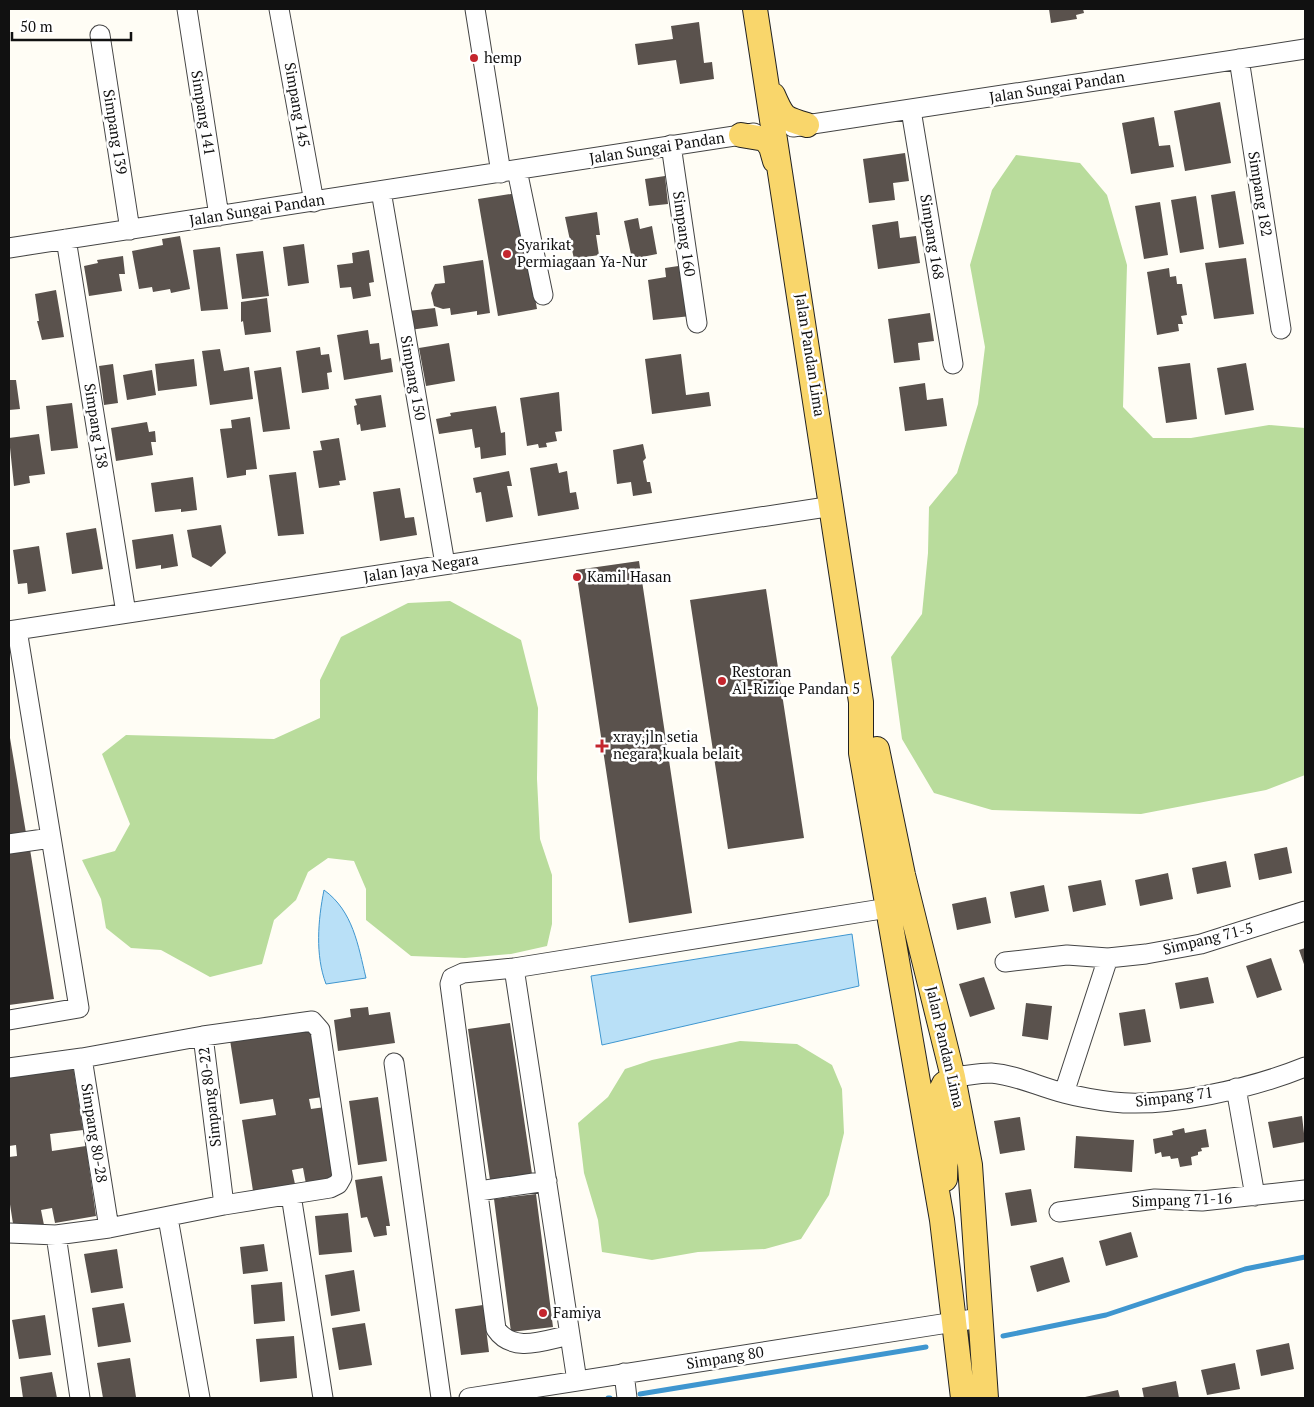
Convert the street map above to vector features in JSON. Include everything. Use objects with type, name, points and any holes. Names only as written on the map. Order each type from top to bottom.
[{"type":"main road","name":"Jalan Pandan Lima","points":[[755,9],[833,506],[861,702],[861,753],[942,1220],[955,1322],[962,1398]]},
{"type":"main road","points":[[768,85],[784,118],[794,123],[807,125]]},
{"type":"main road","points":[[741,134],[760,137],[769,143],[774,153],[779,187],[786,200]]},
{"type":"main road","name":"Jalan Pandan Lima","points":[[861,702],[877,750],[903,874],[953,1077],[970,1165],[986,1398]]},
{"type":"main road","points":[[912,1046],[929,1070],[940,1076],[953,1077]]},
{"type":"main road","points":[[942,1220],[947,1164],[940,1098],[944,1084],[953,1077]]},
{"type":"street","name":"Simpang 141","points":[[187,9],[219,216]]},
{"type":"street","name":"Simpang 145","points":[[279,9],[314,202]]},
{"type":"street","points":[[475,9],[509,171],[543,295]]},
{"type":"street","name":"Simpang 139","points":[[100,35],[130,230]]},
{"type":"street","name":"Jalan Sungai Pandan","points":[[9,248],[741,134],[911,110],[1305,49]]},
{"type":"street","name":"Simpang 182","points":[[1239,59],[1281,329]]},
{"type":"street","name":"Simpang 168","points":[[911,110],[953,364]]},
{"type":"street","name":"Simpang 160","points":[[671,145],[697,323]]},
{"type":"street","name":"Simpang 150","points":[[381,191],[445,564]]},
{"type":"street","name":"Simpang 138","points":[[66,239],[126,613]]},
{"type":"street","name":"Jalan Jaya Negara","points":[[13,630],[833,506]]},
{"type":"street","points":[[9,1020],[79,1008],[51,838],[15,650],[13,630]]},
{"type":"street","points":[[9,844],[51,838]]},
{"type":"street","points":[[570,1336],[518,1345],[508,1341],[496,1329],[450,984],[455,975],[514,968],[888,908]]},
{"type":"street","name":"Simpang 71-5","points":[[1005,962],[1067,956],[1108,958],[1201,944],[1305,911]]},
{"type":"street","points":[[1064,1093],[1108,958]]},
{"type":"street","points":[[514,968],[577,1381]]},
{"type":"street","name":"Simpang 80-22","points":[[312,1021],[318,1025],[342,1177],[338,1184],[330,1188],[224,1206],[203,1036],[312,1021]]},
{"type":"street","points":[[9,1068],[82,1058],[203,1036]]},
{"type":"street","name":"Simpang 80-28","points":[[82,1058],[109,1228]]},
{"type":"street","points":[[394,1063],[441,1398]]},
{"type":"street","name":"Simpang 71","points":[[953,1077],[990,1073],[1004,1075],[1064,1093],[1113,1102],[1145,1103],[1236,1088],[1305,1067]]},
{"type":"street","points":[[1236,1088],[1255,1196]]},
{"type":"street","points":[[479,1191],[547,1182]]},
{"type":"street","name":"Simpang 71-16","points":[[1059,1212],[1155,1199],[1202,1201],[1305,1190]]},
{"type":"street","points":[[291,1195],[323,1398]]},
{"type":"street","points":[[9,1233],[56,1235],[168,1218],[224,1206]]},
{"type":"street","points":[[168,1218],[200,1398]]},
{"type":"street","points":[[56,1235],[80,1398]]},
{"type":"street","name":"Simpang 80","points":[[469,1398],[980,1318]]},
{"type":"street","points":[[624,1374],[627,1398]]},
{"type":"green space","points":[[1016,155],[1080,163],[1107,195],[1127,265],[1123,407],[1153,438],[1191,438],[1269,425],[1305,428],[1305,775],[1266,790],[1141,814],[992,810],[934,793],[902,739],[891,657],[922,614],[928,553],[929,507],[957,473],[978,404],[985,347],[970,265],[992,190]]},
{"type":"green space","points":[[450,601],[521,640],[538,708],[537,779],[540,839],[552,875],[552,924],[547,946],[511,954],[465,958],[411,956],[366,920],[366,889],[354,861],[328,858],[308,872],[296,900],[274,920],[262,964],[210,977],[161,950],[131,948],[106,928],[101,899],[82,860],[115,851],[130,824],[102,754],[126,735],[274,739],[320,718],[320,680],[341,637],[408,603]]},
{"type":"green space","points":[[740,1041],[797,1044],[832,1065],[842,1089],[844,1133],[829,1195],[801,1239],[765,1249],[698,1252],[652,1260],[602,1252],[598,1220],[584,1173],[578,1123],[608,1097],[625,1069],[652,1060]]},
{"type":"water","points":[[324,890],[334,898],[348,918],[357,941],[366,978],[326,984],[319,949],[320,913]]},
{"type":"water","points":[[852,934],[859,986],[602,1045],[591,976]]},
{"type":"building","points":[[1049,9],[1083,9],[1084,13],[1076,15],[1077,19],[1051,23]]},
{"type":"building","points":[[699,22],[704,63],[712,62],[714,79],[680,84],[676,60],[638,65],[635,44],[673,39],[671,26]]},
{"type":"building","points":[[1220,102],[1231,163],[1185,171],[1174,111]]},
{"type":"building","points":[[1154,117],[1159,146],[1170,145],[1174,167],[1131,174],[1122,123]]},
{"type":"building","points":[[905,153],[909,181],[893,183],[895,200],[869,203],[863,159]]},
{"type":"building","points":[[665,176],[668,204],[649,206],[645,179]]},
{"type":"building","points":[[1235,191],[1244,244],[1219,248],[1211,195]]},
{"type":"building","name":"Syarikat Permiagaan Ya-Nur","points":[[517,193],[537,309],[498,316],[478,199]]},
{"type":"building","points":[[1196,196],[1204,249],[1180,253],[1171,200]]},
{"type":"building","points":[[1160,202],[1168,255],[1144,259],[1135,206]]},
{"type":"building","points":[[597,212],[600,235],[596,235],[599,255],[574,259],[565,217]]},
{"type":"building","points":[[638,218],[640,229],[652,226],[657,254],[632,259],[624,221]]},
{"type":"building","points":[[898,221],[900,238],[916,236],[920,263],[878,269],[872,225]]},
{"type":"building","points":[[180,236],[190,289],[171,293],[170,289],[153,292],[152,287],[139,289],[132,251],[163,245],[162,239]]},
{"type":"building","points":[[304,244],[309,283],[288,286],[283,247]]},
{"type":"building","points":[[220,247],[228,309],[201,311],[193,250]]},
{"type":"building","points":[[369,250],[374,282],[369,283],[371,296],[353,299],[351,287],[340,288],[337,265],[353,263],[352,253]]},
{"type":"building","points":[[263,251],[269,296],[242,299],[236,254]]},
{"type":"building","points":[[123,256],[125,274],[119,274],[122,291],[89,296],[84,266],[98,263],[97,260]]},
{"type":"building","points":[[1246,258],[1254,314],[1214,319],[1205,263]]},
{"type":"building","points":[[483,260],[490,313],[477,315],[477,311],[451,315],[450,308],[443,309],[434,306],[431,293],[435,284],[445,283],[443,266]]},
{"type":"building","points":[[685,265],[691,316],[653,320],[648,280],[666,277],[665,268]]},
{"type":"building","points":[[1169,268],[1170,277],[1176,276],[1177,284],[1182,284],[1187,315],[1181,316],[1183,324],[1178,324],[1179,331],[1157,335],[1147,272]]},
{"type":"building","points":[[56,290],[64,337],[42,340],[37,321],[39,321],[35,294]]},
{"type":"building","points":[[267,298],[271,332],[245,335],[243,321],[241,322],[241,302]]},
{"type":"building","points":[[435,308],[438,326],[410,330],[408,311]]},
{"type":"building","points":[[930,313],[934,341],[918,343],[920,360],[894,363],[888,319]]},
{"type":"building","points":[[368,330],[370,344],[379,343],[381,360],[391,358],[393,372],[344,380],[337,335]]},
{"type":"building","points":[[449,343],[455,381],[426,386],[419,348]]},
{"type":"building","points":[[320,347],[321,355],[329,354],[332,372],[327,373],[329,389],[302,393],[296,351]]},
{"type":"building","points":[[220,349],[224,371],[249,367],[253,399],[210,405],[202,351]]},
{"type":"building","points":[[681,354],[686,395],[709,392],[711,406],[652,414],[645,359]]},
{"type":"building","points":[[194,359],[197,386],[158,391],[155,364]]},
{"type":"building","points":[[1190,363],[1197,419],[1166,423],[1158,367]]},
{"type":"building","points":[[1246,363],[1254,410],[1225,415],[1217,368]]},
{"type":"building","points":[[113,364],[118,403],[104,405],[99,366]]},
{"type":"building","points":[[281,367],[290,429],[263,432],[254,371]]},
{"type":"building","points":[[152,370],[156,395],[127,400],[123,375]]},
{"type":"building","points":[[9,380],[16,380],[20,409],[9,410]]},
{"type":"building","points":[[925,383],[927,400],[943,398],[947,426],[905,431],[899,387]]},
{"type":"building","points":[[559,392],[562,431],[555,432],[557,441],[546,443],[547,447],[539,448],[538,444],[527,446],[520,398]]},
{"type":"building","points":[[381,395],[386,427],[361,431],[360,424],[357,425],[354,406],[357,405],[355,399]]},
{"type":"building","points":[[72,403],[78,448],[51,451],[46,406]]},
{"type":"building","points":[[496,406],[501,433],[505,432],[506,455],[481,459],[480,447],[475,448],[472,429],[439,434],[436,419],[451,416],[450,413]]},
{"type":"building","points":[[250,417],[257,469],[246,470],[246,475],[227,478],[220,429],[232,428],[231,420]]},
{"type":"building","points":[[147,422],[149,432],[155,431],[156,442],[151,442],[153,455],[116,461],[111,428]]},
{"type":"building","points":[[39,434],[45,474],[29,476],[30,483],[14,486],[9,438]]},
{"type":"building","points":[[339,438],[346,480],[339,481],[340,485],[319,488],[313,451],[322,450],[320,441]]},
{"type":"building","points":[[643,444],[646,458],[643,461],[647,482],[650,482],[652,493],[633,496],[631,482],[617,484],[613,450]]},
{"type":"building","points":[[557,463],[559,473],[567,471],[570,493],[576,492],[579,509],[538,516],[530,468]]},
{"type":"building","points":[[509,471],[512,486],[507,486],[513,517],[486,522],[481,492],[476,493],[473,478]]},
{"type":"building","points":[[296,472],[304,534],[278,536],[269,475]]},
{"type":"building","points":[[193,477],[197,510],[181,512],[181,509],[155,512],[151,483]]},
{"type":"building","points":[[400,488],[405,518],[414,517],[417,535],[380,541],[373,492]]},
{"type":"building","points":[[221,525],[226,553],[211,567],[192,557],[187,530]]},
{"type":"building","points":[[96,528],[103,569],[72,574],[66,533]]},
{"type":"building","points":[[173,534],[178,566],[161,569],[161,565],[136,569],[132,540]]},
{"type":"building","points":[[39,546],[46,591],[28,594],[27,583],[18,584],[13,550]]},
{"type":"building","points":[[639,561],[692,913],[629,923],[576,570]]},
{"type":"building","points":[[766,589],[804,838],[728,849],[690,600]]},
{"type":"building","points":[[9,732],[26,833],[9,835]]},
{"type":"building","points":[[29,843],[54,999],[9,1005],[9,847]]},
{"type":"building","points":[[1287,847],[1292,873],[1259,880],[1254,854]]},
{"type":"building","points":[[1226,861],[1231,887],[1197,894],[1192,868]]},
{"type":"building","points":[[1168,873],[1173,899],[1140,906],[1135,880]]},
{"type":"building","points":[[1101,880],[1106,905],[1073,912],[1068,886]]},
{"type":"building","points":[[1044,885],[1049,911],[1015,918],[1010,892]]},
{"type":"building","points":[[986,897],[991,923],[957,930],[952,904]]},
{"type":"building","points":[[1305,948],[1305,967],[1299,950]]},
{"type":"building","points":[[1271,958],[1282,990],[1257,998],[1246,966]]},
{"type":"building","points":[[984,977],[995,1009],[970,1017],[959,984]]},
{"type":"building","points":[[1208,977],[1214,1003],[1180,1009],[1175,983]]},
{"type":"building","points":[[1026,1003],[1052,1006],[1048,1040],[1022,1036]]},
{"type":"building","points":[[368,1007],[369,1015],[390,1012],[395,1043],[338,1051],[334,1020],[351,1017],[350,1009]]},
{"type":"building","points":[[1145,1009],[1151,1042],[1124,1046],[1119,1013]]},
{"type":"building","points":[[510,1023],[532,1174],[490,1180],[468,1029]]},
{"type":"building","points":[[312,1028],[323,1097],[309,1099],[311,1109],[325,1107],[336,1179],[306,1184],[303,1168],[292,1170],[295,1184],[253,1191],[242,1120],[276,1115],[273,1099],[240,1104],[230,1040]]},
{"type":"building","points":[[73,1066],[83,1130],[50,1134],[52,1151],[86,1146],[96,1216],[55,1223],[52,1208],[41,1210],[44,1225],[14,1230],[9,1198],[9,1157],[17,1156],[16,1145],[9,1146],[9,1076]]},
{"type":"building","points":[[378,1097],[387,1161],[358,1165],[349,1101]]},
{"type":"building","points":[[1302,1116],[1305,1142],[1273,1148],[1268,1122]]},
{"type":"building","points":[[1020,1117],[1025,1150],[1000,1154],[994,1121]]},
{"type":"building","points":[[1184,1128],[1185,1133],[1206,1129],[1209,1147],[1201,1148],[1202,1151],[1198,1152],[1198,1155],[1191,1157],[1192,1165],[1180,1167],[1178,1158],[1162,1157],[1161,1152],[1155,1154],[1153,1139],[1173,1135],[1172,1131]]},
{"type":"building","points":[[1076,1136],[1134,1140],[1132,1172],[1074,1168]]},
{"type":"building","points":[[382,1176],[390,1226],[386,1226],[387,1235],[374,1237],[367,1217],[361,1218],[355,1180]]},
{"type":"building","points":[[1031,1189],[1037,1222],[1011,1226],[1005,1193]]},
{"type":"building","points":[[536,1194],[553,1327],[511,1332],[494,1199]]},
{"type":"building","points":[[348,1213],[352,1252],[319,1255],[315,1216]]},
{"type":"building","points":[[1131,1232],[1138,1257],[1106,1266],[1099,1241]]},
{"type":"building","points":[[264,1244],[268,1271],[243,1274],[240,1247]]},
{"type":"building","points":[[117,1249],[123,1288],[91,1293],[84,1254]]},
{"type":"building","points":[[1063,1257],[1070,1282],[1037,1292],[1030,1266]]},
{"type":"building","points":[[354,1270],[360,1311],[331,1316],[325,1275]]},
{"type":"building","points":[[282,1282],[285,1321],[254,1324],[251,1285]]},
{"type":"building","points":[[124,1303],[131,1342],[98,1347],[92,1308]]},
{"type":"building","points":[[483,1305],[489,1352],[461,1355],[455,1309]]},
{"type":"building","points":[[45,1315],[51,1355],[19,1359],[12,1320]]},
{"type":"building","points":[[365,1323],[372,1365],[339,1370],[332,1328]]},
{"type":"building","points":[[294,1336],[297,1378],[260,1382],[256,1339]]},
{"type":"building","points":[[1289,1343],[1294,1369],[1261,1376],[1256,1350]]},
{"type":"building","points":[[130,1358],[136,1397],[103,1398],[97,1363]]},
{"type":"building","points":[[1235,1363],[1240,1389],[1207,1395],[1201,1370]]},
{"type":"building","points":[[52,1372],[57,1398],[23,1398],[20,1377]]},
{"type":"building","points":[[1176,1381],[1179,1398],[1144,1398],[1142,1388]]},
{"type":"building","points":[[1118,1390],[1120,1398],[1085,1397]]},
{"type":"waterway","points":[[1003,1336],[1106,1315],[1245,1269],[1305,1257]]},
{"type":"waterway","points":[[640,1394],[926,1347]]},
{"type":"place","name":"hemp","points":[[474,58]]},
{"type":"place","name":"Syarikat Permiagaan Ya-Nur","points":[[507,254]]},
{"type":"place","name":"Kamil Hasan","points":[[577,577]]},
{"type":"place","name":"Restoran Al-Riziqe Pandan 5","points":[[722,681]]},
{"type":"place","name":"xray,jln setia negara,kuala belait","points":[[602,746]]},
{"type":"place","name":"Famiya","points":[[543,1313]]}]
